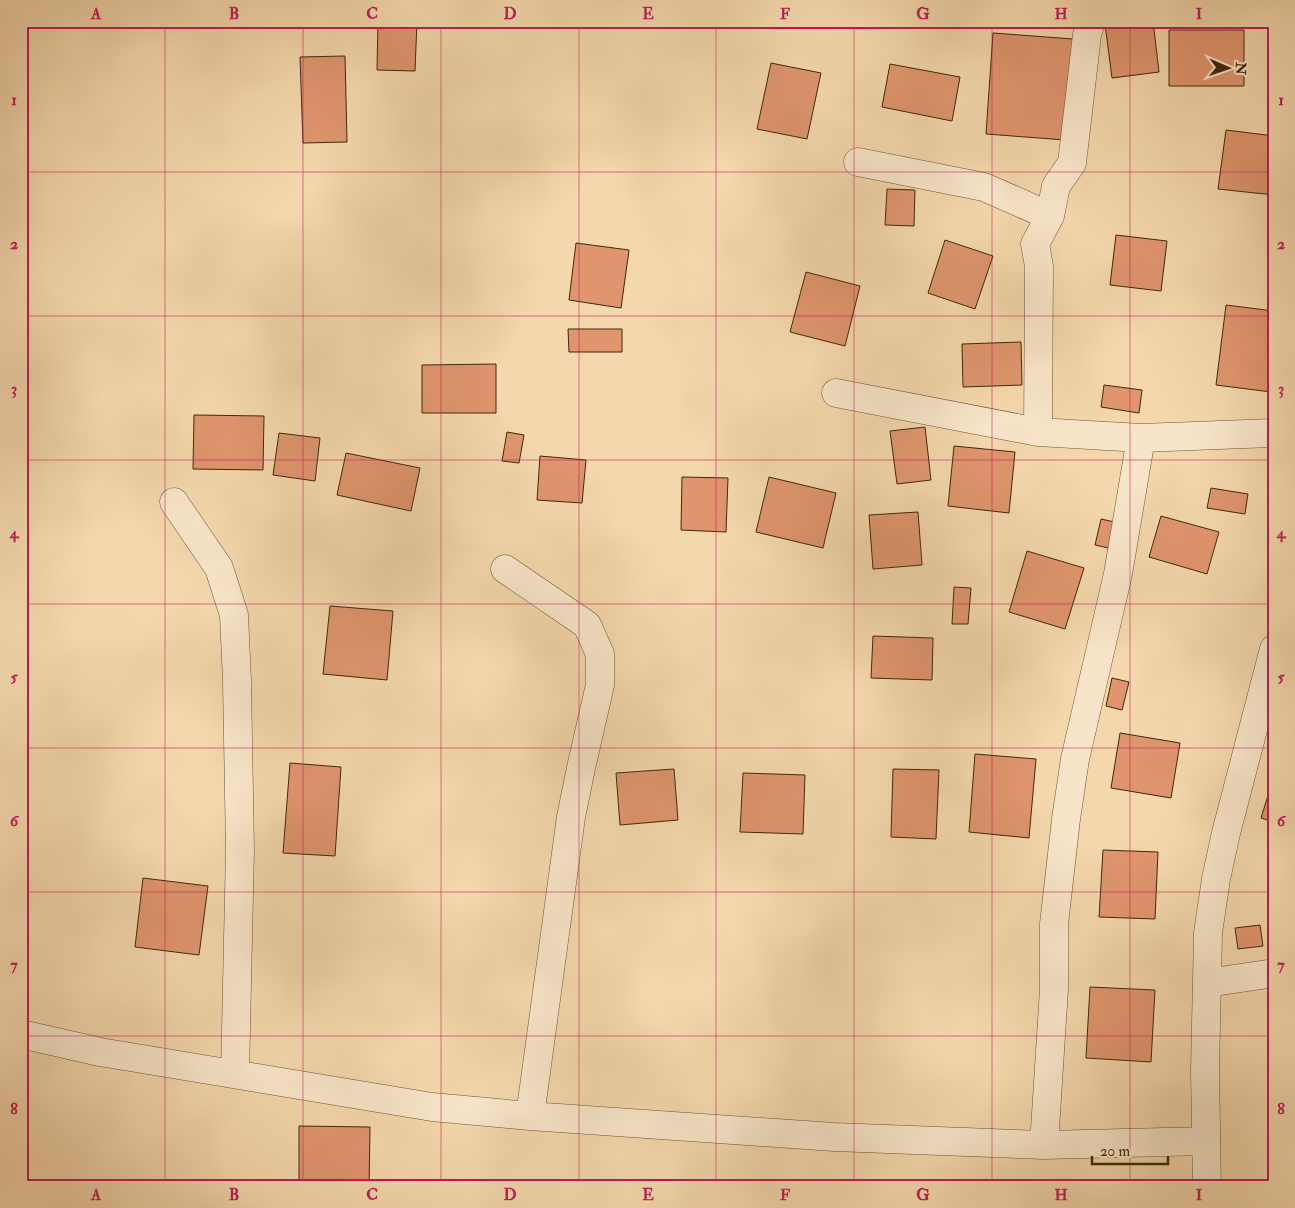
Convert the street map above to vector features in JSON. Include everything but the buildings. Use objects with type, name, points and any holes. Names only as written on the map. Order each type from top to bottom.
[{"type":"street","points":[[1038,432],[1039,266],[1035,244],[1050,216],[1056,186],[1072,163],[1087,35],[1091,21]]},
{"type":"street","points":[[858,162],[984,186],[1050,216]]},
{"type":"street","points":[[836,393],[1038,432],[1141,438],[1274,432]]},
{"type":"street","points":[[1044,1145],[1054,989],[1054,924],[1066,819],[1075,759],[1118,574],[1141,438]]},
{"type":"street","points":[[174,502],[219,568],[234,614],[238,681],[240,841],[235,1074]]},
{"type":"street","points":[[505,569],[587,625],[600,654],[600,685],[571,817],[530,1116]]},
{"type":"street","points":[[1207,1187],[1204,1071],[1208,933],[1216,880],[1226,833],[1274,649]]},
{"type":"street","points":[[1207,982],[1274,973]]},
{"type":"street","points":[[21,1034],[100,1052],[432,1107],[530,1116],[834,1137],[1044,1145],[1206,1141]]}]
